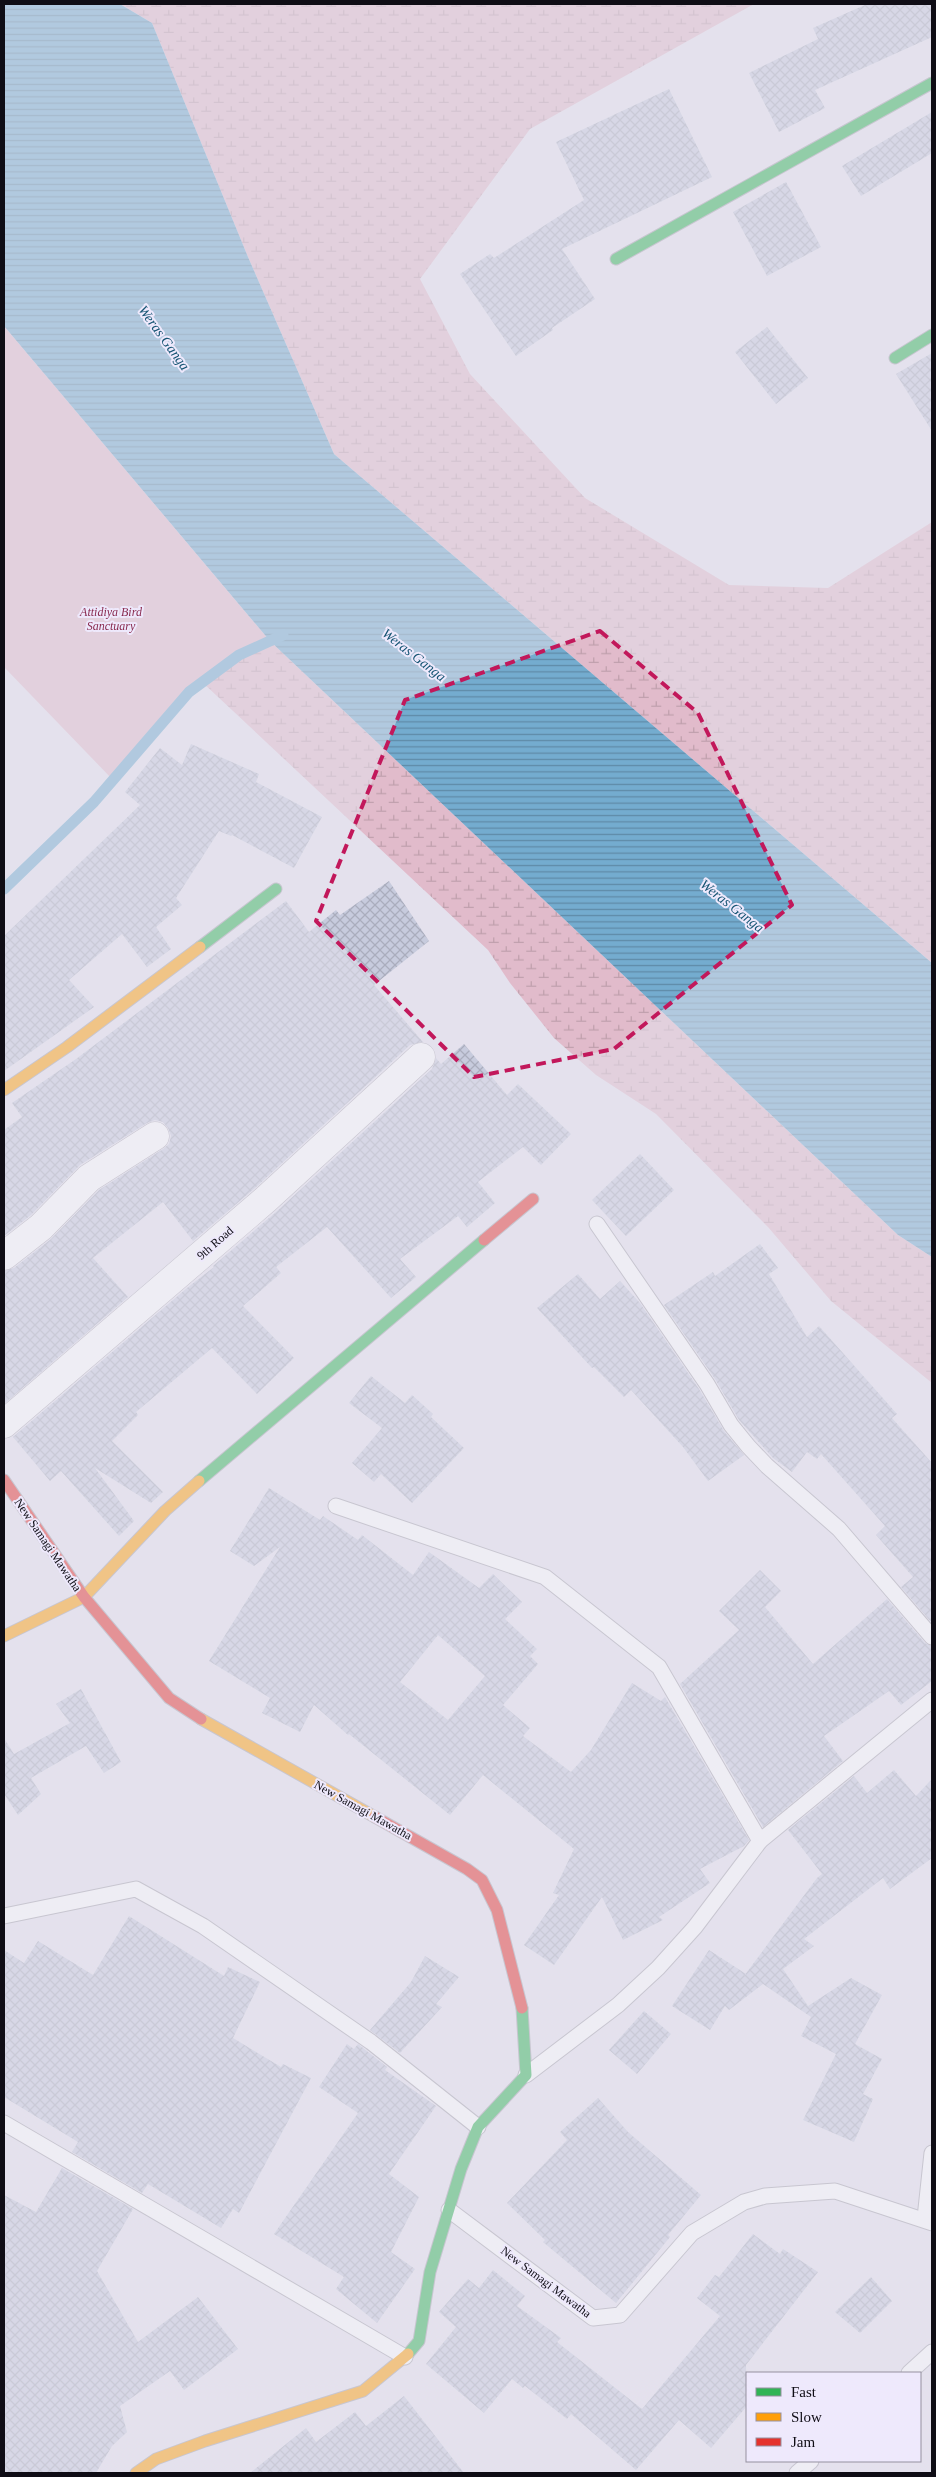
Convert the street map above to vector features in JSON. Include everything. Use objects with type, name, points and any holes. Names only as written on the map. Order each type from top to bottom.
[{"type":"street","points":[[616,259],[932,83]]},
{"type":"street","points":[[894,358],[932,335]]},
{"type":"street","points":[[4,1090],[67,1047],[276,889]]},
{"type":"street","name":"9th Road","points":[[4,1424],[265,1200],[421,1057]]},
{"type":"street","points":[[4,1256],[41,1227],[89,1178],[155,1136]]},
{"type":"street","points":[[4,1636],[20,1630],[84,1597],[165,1511],[224,1458],[403,1310],[533,1199]]},
{"type":"street","name":"New Samagi Mawatha","points":[[6,1488],[84,1597],[169,1698],[202,1720],[467,1869],[482,1880],[497,1910],[523,2010],[526,2076]]},
{"type":"street","points":[[136,2473],[156,2460],[205,2442],[363,2391],[405,2357],[419,2341],[430,2272],[461,2169],[478,2127],[526,2076]]},
{"type":"lane","points":[[598,1224],[707,1384],[731,1424],[748,1446],[767,1466],[838,1529],[932,1637]]},
{"type":"lane","points":[[336,1506],[545,1577],[659,1668],[760,1841]]},
{"type":"lane","points":[[526,2076],[618,2005],[658,1968],[695,1927],[760,1841],[932,1700]]},
{"type":"lane","points":[[4,1916],[136,1889],[203,1926],[363,2037],[478,2127]]},
{"type":"lane","points":[[4,2123],[405,2357]]},
{"type":"lane","points":[[928,2221],[932,2153]]},
{"type":"lane","name":"New Samagi Mawatha","points":[[449,2210],[593,2318],[620,2315],[692,2233],[744,2202],[765,2196],[835,2192],[928,2221]]},
{"type":"lane","points":[[910,2372],[932,2352]]},
{"type":"lane","points":[[797,2473],[810,2462]]},
{"type":"highlighted area","points":[[600,631],[698,713],[792,905],[614,1049],[474,1077],[316,921],[405,700]]},
{"type":"green space","points":[[120,4],[754,4],[530,129],[420,279],[470,374],[585,498],[729,585],[828,588],[932,522],[932,963],[334,454],[248,257],[152,23]]},
{"type":"green space","name":"Attidiya Bird Sanctuary","points":[[4,326],[270,641],[239,655],[189,692],[113,780],[4,667]]},
{"type":"green space","points":[[270,641],[898,1235],[932,1257],[932,1383],[831,1301],[768,1227],[656,1114],[596,1075],[554,1038],[510,983],[488,950],[202,682],[239,655]]},
{"type":"water","name":"Weras Ganga","points":[[4,4],[120,4],[152,23],[248,257],[334,454],[932,963],[932,1257],[898,1235],[270,641],[4,326]]},
{"type":"building","points":[[867,4],[932,4],[932,37],[815,90],[825,108],[779,132],[749,73],[818,39],[813,28]]},
{"type":"building","points":[[669,89],[712,177],[562,249],[595,299],[552,328],[553,330],[516,356],[460,274],[490,254],[494,258],[584,200],[556,142]]},
{"type":"building","points":[[932,112],[932,153],[861,196],[842,166]]},
{"type":"building","points":[[786,182],[821,247],[767,276],[733,212]]},
{"type":"building","points":[[767,327],[808,378],[776,404],[735,352]]},
{"type":"building","points":[[932,353],[932,431],[896,374]]},
{"type":"building","points":[[191,744],[259,774],[256,782],[322,817],[294,868],[232,835],[219,831],[176,898],[182,905],[156,927],[171,949],[147,967],[122,934],[69,980],[94,1007],[4,1071],[4,936],[140,805],[125,792],[160,748],[182,765]]},
{"type":"building","points":[[389,881],[429,941],[374,985],[423,1042],[410,1045],[255,1188],[193,1241],[163,1202],[93,1258],[128,1297],[4,1404],[4,1271],[14,1268],[51,1239],[99,1190],[163,1149],[169,1144],[171,1136],[163,1122],[155,1120],[147,1123],[80,1165],[31,1215],[4,1236],[4,1130],[22,1117],[12,1103],[76,1059],[286,901],[309,932],[336,910],[340,915]]},
{"type":"building","points":[[464,1044],[507,1095],[518,1084],[571,1134],[541,1165],[523,1147],[478,1182],[495,1203],[467,1227],[458,1216],[400,1259],[416,1277],[391,1298],[327,1227],[276,1267],[281,1273],[243,1306],[294,1358],[257,1394],[212,1348],[136,1412],[138,1415],[112,1441],[163,1492],[151,1503],[95,1468],[134,1521],[119,1536],[61,1471],[50,1481],[13,1437],[276,1212],[432,1069],[436,1058],[441,1064]]},
{"type":"building","points":[[640,1154],[674,1190],[626,1236],[592,1200]]},
{"type":"building","points":[[760,1244],[778,1268],[769,1274],[807,1337],[819,1326],[897,1414],[892,1418],[932,1463],[932,1623],[901,1587],[913,1577],[876,1535],[885,1526],[821,1454],[817,1459],[807,1452],[792,1472],[773,1458],[739,1420],[715,1379],[664,1305],[713,1272],[715,1276]]},
{"type":"building","points":[[578,1274],[600,1299],[620,1281],[640,1303],[699,1389],[724,1431],[744,1455],[708,1481],[683,1447],[631,1390],[624,1397],[594,1367],[592,1368],[537,1308]]},
{"type":"building","points":[[371,1376],[405,1403],[412,1395],[433,1414],[431,1417],[464,1448],[412,1503],[381,1474],[374,1482],[352,1463],[382,1428],[349,1403]]},
{"type":"building","points":[[269,1488],[320,1520],[323,1516],[358,1540],[362,1535],[413,1575],[429,1552],[479,1588],[493,1574],[522,1602],[505,1619],[537,1649],[530,1656],[538,1664],[503,1705],[530,1728],[523,1736],[571,1772],[591,1750],[632,1683],[661,1701],[665,1697],[749,1840],[744,1846],[700,1869],[710,1883],[659,1917],[663,1920],[623,1940],[602,1897],[554,1965],[524,1945],[559,1895],[553,1893],[574,1849],[483,1775],[450,1815],[348,1735],[314,1705],[300,1732],[262,1713],[270,1698],[209,1661],[280,1547],[254,1566],[230,1551]],"holes":[[[438,1635],[485,1676],[448,1720],[400,1682]]]},
{"type":"building","points":[[760,1570],[781,1591],[765,1607],[813,1664],[887,1599],[925,1643],[932,1646],[932,1681],[901,1705],[889,1691],[824,1736],[843,1761],[763,1827],[680,1684],[739,1630],[719,1611]]},
{"type":"building","points":[[81,1689],[121,1762],[104,1773],[86,1746],[31,1778],[41,1794],[18,1815],[4,1794],[4,1738],[14,1754],[70,1723],[56,1704]]},
{"type":"building","points":[[894,1770],[916,1796],[932,1779],[932,1858],[890,1889],[883,1878],[804,1939],[814,1946],[783,1969],[808,2006],[851,1978],[882,1995],[855,2044],[882,2059],[863,2094],[873,2099],[854,2142],[803,2120],[836,2054],[801,2036],[811,2017],[763,1984],[729,2010],[725,2006],[710,2030],[672,2006],[709,1950],[746,1974],[817,1878],[822,1874],[788,1830],[854,1776],[867,1793]]},
{"type":"building","points":[[129,1916],[224,1976],[228,1967],[260,1982],[233,2038],[281,2067],[283,2064],[311,2078],[239,2213],[233,2209],[221,2228],[148,2184],[142,2193],[72,2152],[78,2142],[4,2097],[4,1950],[24,1963],[38,1941],[93,1975]]},
{"type":"building","points":[[425,1956],[459,1977],[436,2004],[442,2007],[400,2053],[370,2030],[411,1982]]},
{"type":"building","points":[[644,2011],[671,2034],[637,2074],[609,2050]]},
{"type":"building","points":[[347,2044],[354,2049],[358,2044],[387,2067],[385,2070],[436,2106],[389,2174],[419,2197],[391,2252],[415,2269],[377,2323],[336,2289],[344,2277],[274,2234],[358,2113],[319,2087]]},
{"type":"building","points":[[598,2098],[628,2132],[701,2195],[668,2235],[670,2237],[616,2303],[543,2242],[545,2240],[507,2203],[567,2140],[560,2132]]},
{"type":"building","points":[[62,2168],[133,2209],[97,2271],[138,2342],[198,2297],[238,2349],[184,2390],[170,2371],[120,2406],[127,2432],[112,2446],[96,2473],[4,2473],[4,2195],[36,2212]]},
{"type":"building","points":[[753,2234],[780,2254],[783,2249],[818,2272],[746,2365],[746,2407],[711,2448],[679,2420],[636,2470],[571,2414],[567,2419],[525,2386],[523,2388],[512,2379],[484,2413],[426,2364],[456,2327],[439,2312],[468,2279],[479,2288],[493,2270],[525,2296],[517,2306],[561,2338],[557,2342],[642,2409],[720,2316],[697,2298],[715,2275],[719,2277]]},
{"type":"building","points":[[871,2277],[892,2301],[860,2333],[835,2312]]},
{"type":"building","points":[[404,2396],[464,2473],[250,2473],[306,2428],[316,2442],[355,2412],[366,2426]]},
{"type":"waterway","points":[[4,889],[94,802],[189,692],[239,655],[283,635]]},
{"type":"traffic: fast","points":[[616,259],[932,83]]},
{"type":"traffic: fast","points":[[895,358],[932,335]]},
{"type":"traffic: fast","points":[[200,947],[276,889]]},
{"type":"traffic: fast","points":[[199,1481],[484,1240]]},
{"type":"traffic: fast","points":[[408,2354],[419,2341],[430,2272],[461,2169],[478,2127],[526,2075],[522,2008]]},
{"type":"traffic: slow","points":[[4,1090],[67,1047],[200,947]]},
{"type":"traffic: slow","points":[[4,1636],[84,1597],[165,1511],[199,1481]]},
{"type":"traffic: slow","points":[[201,1719],[375,1817]]},
{"type":"traffic: slow","points":[[136,2473],[156,2459],[205,2441],[363,2391],[408,2354]]},
{"type":"traffic: jam","points":[[484,1240],[533,1199]]},
{"type":"traffic: jam","points":[[4,1480],[84,1597],[169,1698],[201,1719]]},
{"type":"traffic: jam","points":[[375,1817],[467,1869],[482,1880],[497,1910],[522,2008]]}]
